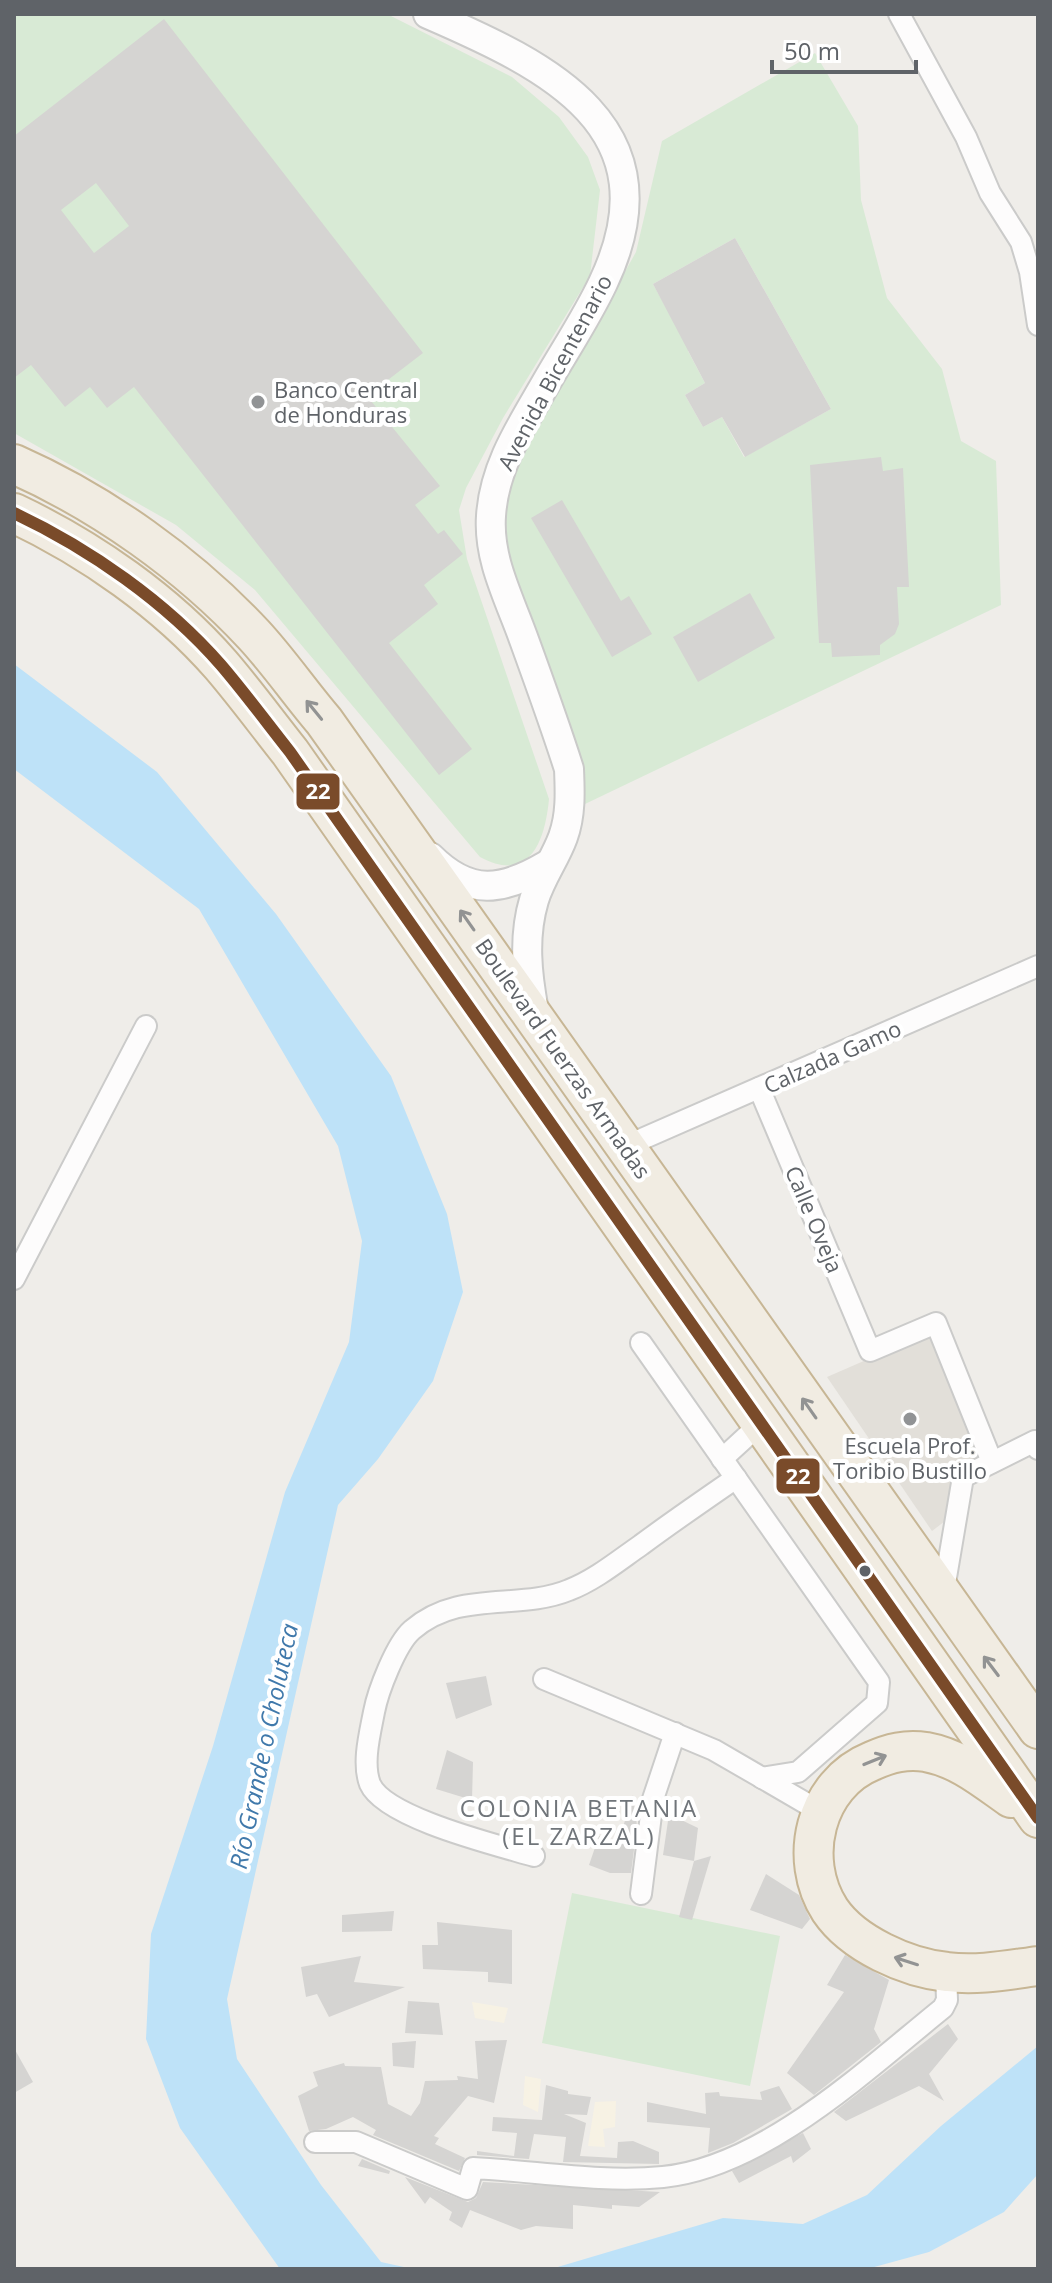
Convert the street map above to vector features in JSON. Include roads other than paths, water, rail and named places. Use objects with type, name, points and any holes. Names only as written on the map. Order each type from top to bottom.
[{"type":"highway","name":"Boulevard Fuerzas Armadas","points":[[14,464],[116,521],[172,560],[253,634],[324,721],[1038,1729]]},
{"type":"highway","points":[[14,513],[48,529],[138,588],[219,663],[290,752],[1038,1818]]},
{"type":"highway","points":[[1038,1818],[965,1765],[926,1752],[894,1752],[860,1766],[831,1791],[815,1829],[814,1872],[831,1911],[860,1938],[897,1959],[946,1972],[992,1972],[1038,1966]]},
{"type":"street","name":"Avenida Bicentenario","points":[[428,14],[514,52],[556,78],[599,119],[619,161],[626,187],[622,222],[604,280],[501,464],[491,516],[494,561],[569,769],[570,803],[562,838],[547,865],[534,901],[527,939],[527,978],[535,1016]]},
{"type":"street","points":[[899,14],[966,137],[990,193],[1021,242],[1030,272],[1038,325]]},
{"type":"street","points":[[403,829],[438,865],[456,878],[477,886],[500,887],[521,880],[547,865]]},
{"type":"street","name":"Calzada Gamo","points":[[626,1146],[1038,966]]},
{"type":"street","points":[[14,1279],[146,1026]]},
{"type":"street","name":"Calle Oveja","points":[[759,1088],[870,1351],[936,1323],[992,1462]]},
{"type":"street","points":[[641,1343],[879,1682],[877,1703],[798,1772],[762,1778]]},
{"type":"street","points":[[722,1459],[760,1424]]},
{"type":"street","points":[[943,1599],[963,1477],[1036,1445]]},
{"type":"street","points":[[534,1856],[426,1824],[379,1798],[367,1774],[369,1737],[375,1706],[390,1666],[410,1631],[444,1611],[483,1600],[526,1599],[568,1591],[607,1568],[736,1478]]},
{"type":"street","points":[[544,1679],[714,1750],[821,1812]]},
{"type":"street","points":[[641,1894],[653,1799],[675,1733]]},
{"type":"street","points":[[315,2142],[356,2142],[467,2189],[473,2168],[555,2176],[663,2177],[717,2166],[814,2109],[943,2008],[947,2000],[946,1972]]},
{"type":"water","name":"Río Grande o Choluteca","points":[[14,664],[157,772],[276,914],[391,1076],[447,1214],[463,1292],[433,1381],[378,1459],[338,1505],[227,1999],[237,2059],[321,2185],[381,2262],[413,2269],[280,2269],[180,2128],[146,2039],[151,1934],[213,1746],[285,1492],[349,1342],[362,1241],[338,1146],[199,909],[14,769]]},
{"type":"water","points":[[1038,2046],[1038,2174],[1004,2212],[929,2252],[867,2269],[551,2269],[723,2218],[803,2224],[867,2195],[941,2126]]},
{"type":"place","name":"Banco Central de Honduras","points":[[258,402]]},
{"type":"place","name":"Escuela Prof. Toribio Bustillo","points":[[910,1419]]},
{"type":"district","name":"COLONIA BETANIA (EL ZARZAL)","points":[[579,1821]]}]
